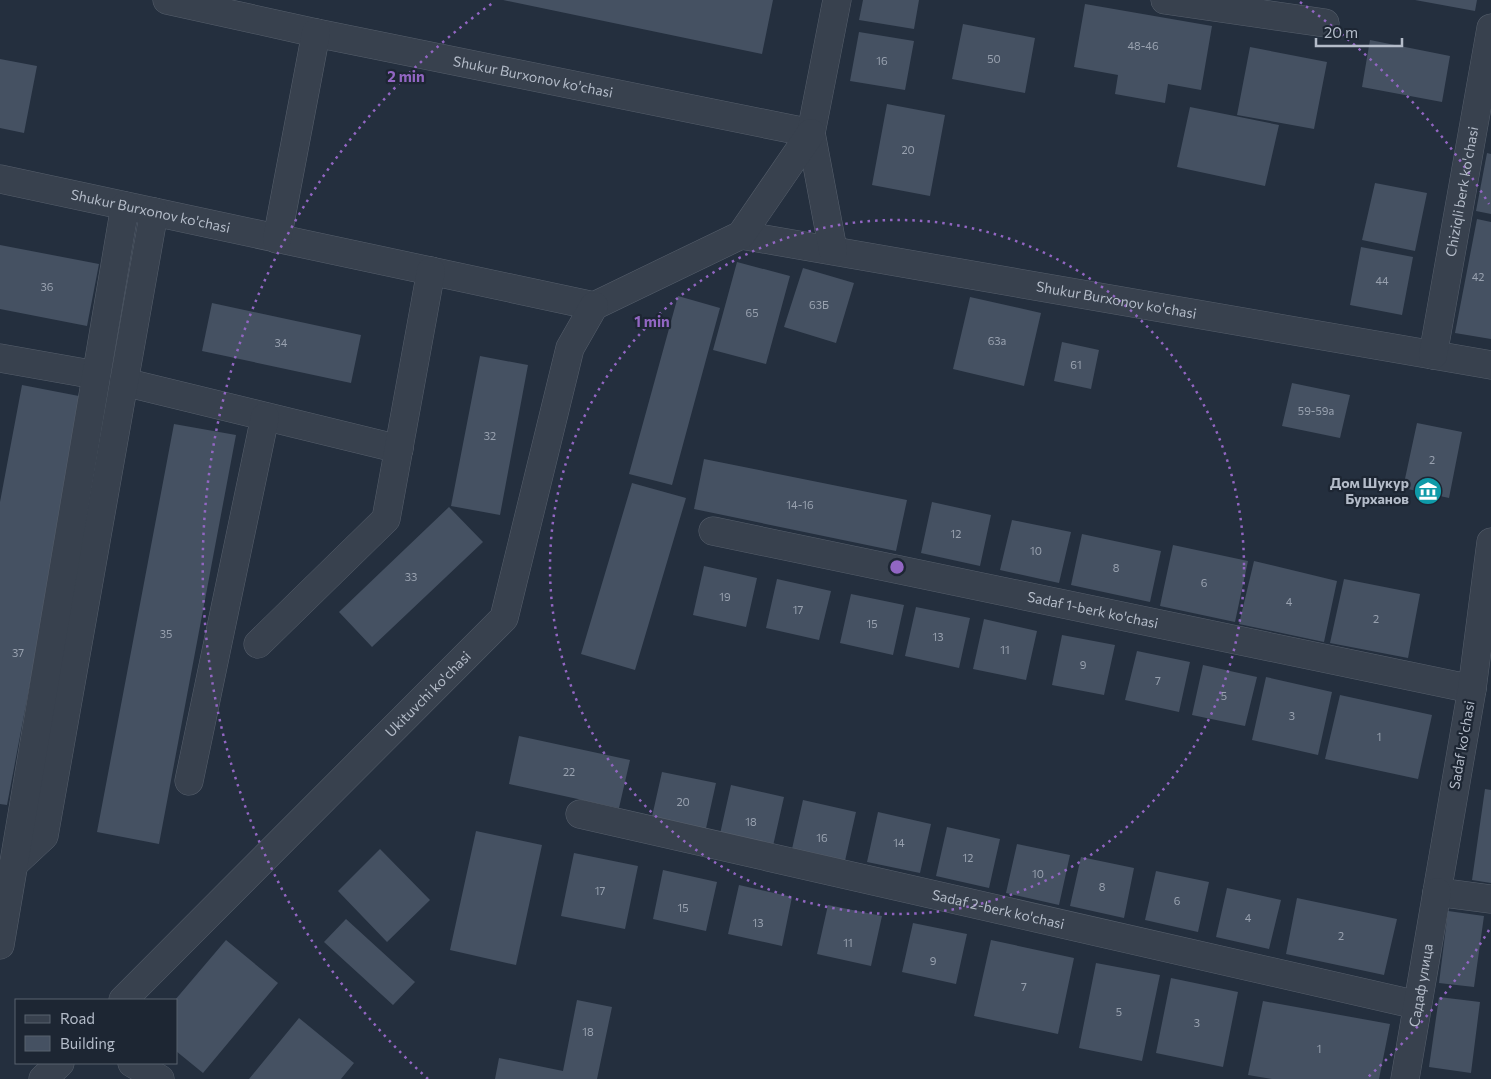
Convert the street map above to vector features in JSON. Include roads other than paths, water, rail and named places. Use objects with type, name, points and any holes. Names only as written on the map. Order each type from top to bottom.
[{"type":"street","name":"Shukur Burxonov ko'chasi","points":[[167,0],[262,10],[316,32],[811,133]]},
{"type":"street","points":[[833,250],[811,133],[837,0]]},
{"type":"street","points":[[1165,0],[1325,23]]},
{"type":"street","name":"Chiziqli berk ko'chasi","points":[[1433,354],[1491,28]]},
{"type":"street","points":[[278,239],[316,32]]},
{"type":"street","points":[[594,306],[742,235],[811,133]]},
{"type":"street","name":"Shukur Burxonov ko'chasi","points":[[0,179],[594,306]]},
{"type":"street","points":[[0,945],[125,206]]},
{"type":"street","points":[[14,864],[44,836],[154,212]]},
{"type":"street","name":"Shukur Burxonov ko'chasi","points":[[742,235],[1491,365]]},
{"type":"street","points":[[258,644],[386,519],[431,271]]},
{"type":"street","name":"Ukituvchi ko'chasi","points":[[124,999],[504,618],[570,348],[594,306]]},
{"type":"street","points":[[0,358],[96,375]]},
{"type":"street","points":[[124,382],[399,449]]},
{"type":"street","points":[[189,781],[265,417]]},
{"type":"street","name":"Sadaf 1-berk ko'chasi","points":[[714,531],[1472,689]]},
{"type":"street","name":"Sadaf ko'chasi","points":[[1437,892],[1472,689],[1484,652],[1491,542]]},
{"type":"street","name":"Sadaf 2-berk ko'chasi","points":[[580,814],[1417,1005]]},
{"type":"street","points":[[1437,892],[1491,899]]},
{"type":"street","name":"Садаф улица","points":[[1405,1079],[1437,892]]},
{"type":"street","points":[[43,1079],[59,1064]]},
{"type":"street","points":[[134,1064],[160,1079]]},
{"type":"place","name":"Дом Шукур Бурханов","points":[[1428,491]]}]
